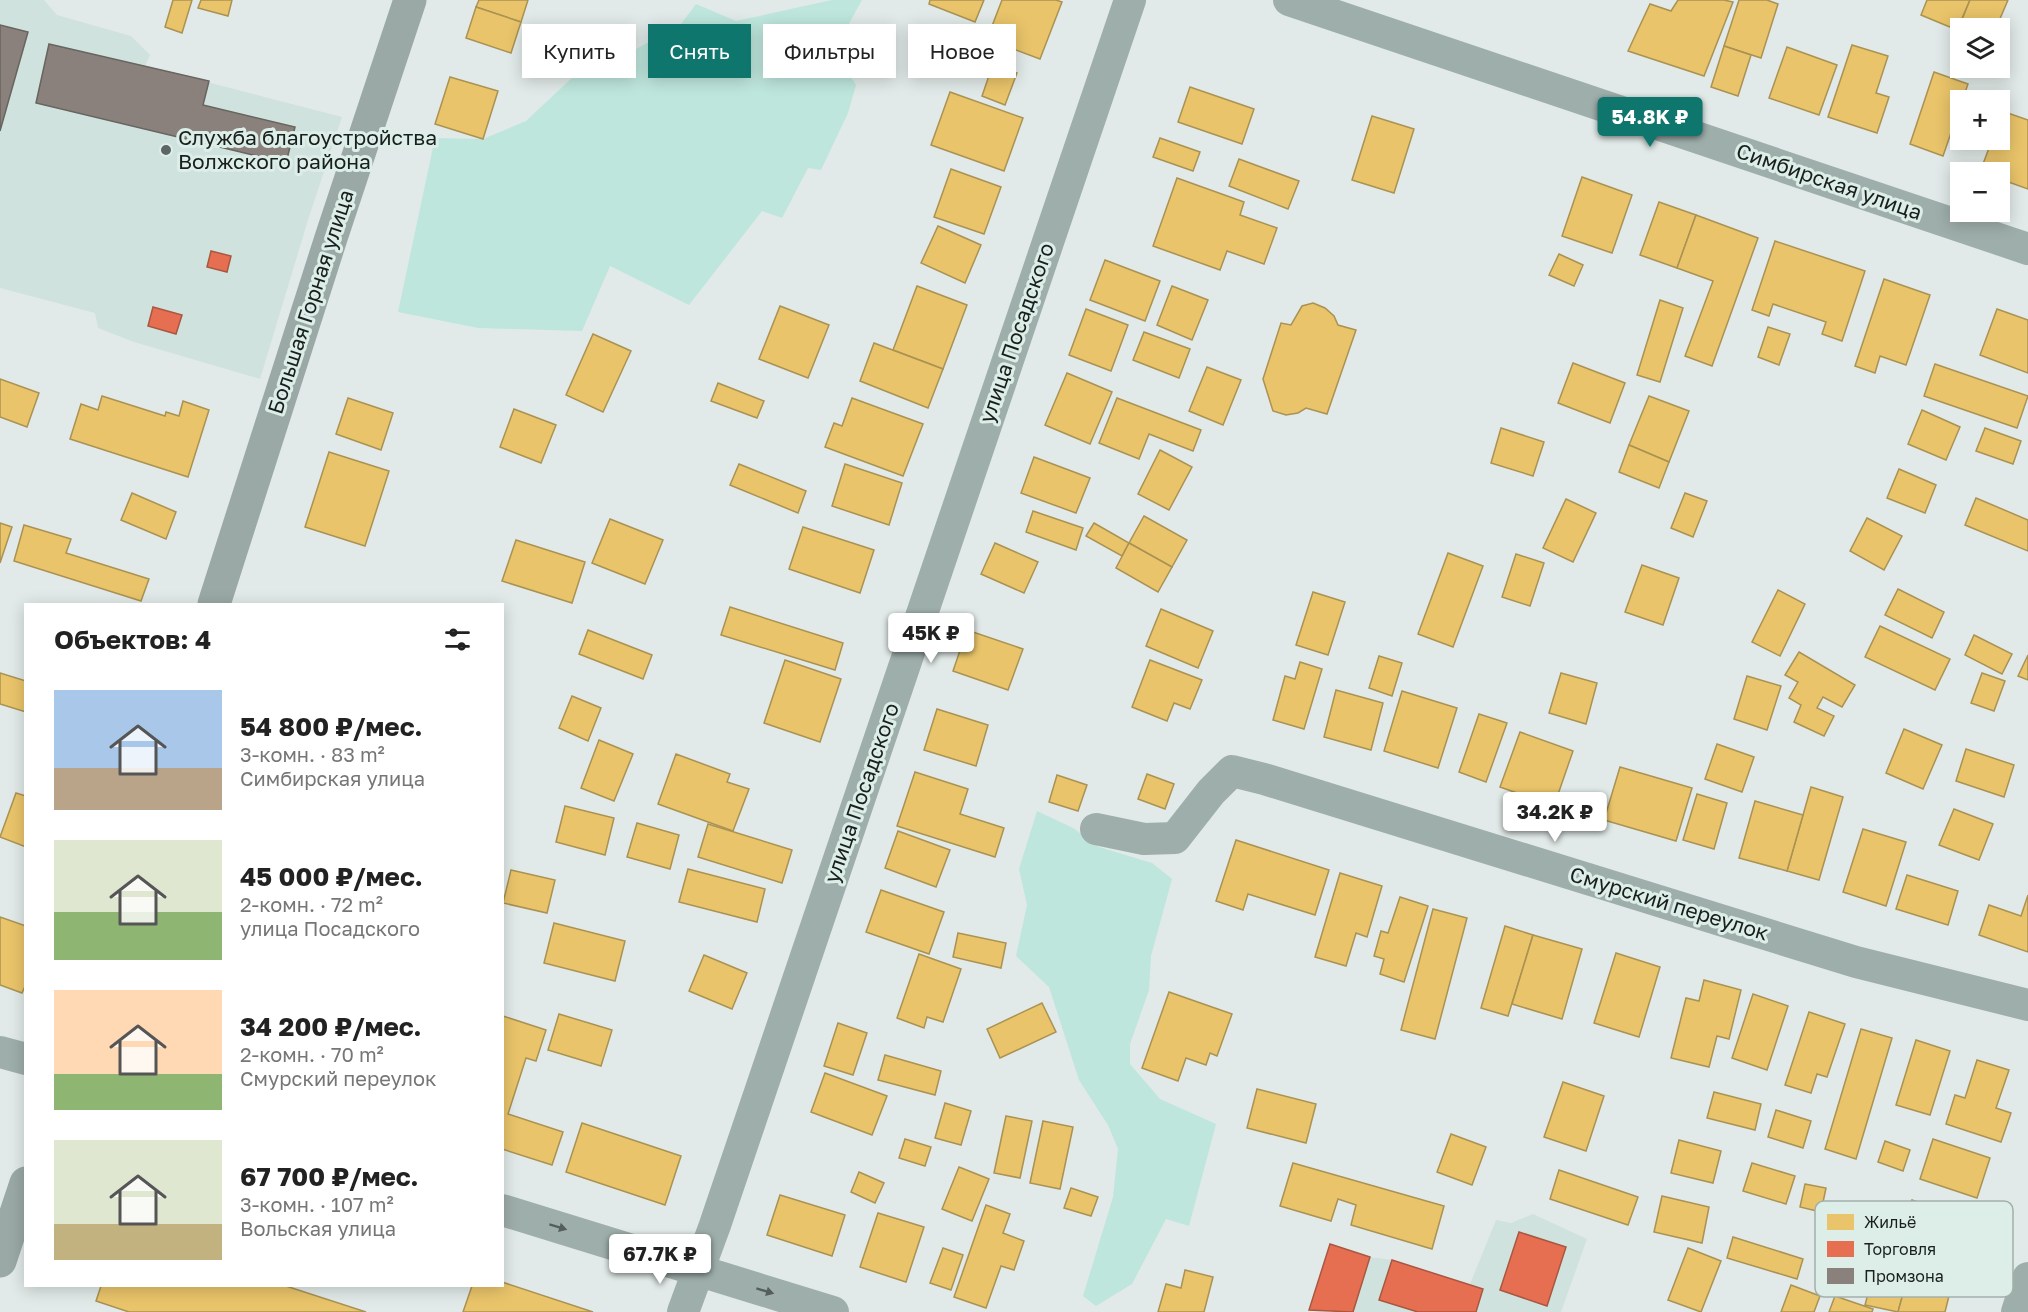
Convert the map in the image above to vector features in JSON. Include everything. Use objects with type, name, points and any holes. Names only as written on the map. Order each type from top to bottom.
[{"type":"main road","name":"Большая Горная улица","points":[[214,603],[410,0]]},
{"type":"main road","points":[[0,1261],[24,1189]]},
{"type":"street","name":"улица Посадского","points":[[683,1312],[697,1270],[716,1226],[1130,0]]},
{"type":"street","name":"Симбирская улица","points":[[1289,0],[2028,249]]},
{"type":"street","name":"Смурский переулок","points":[[1096,829],[1144,839],[1175,838],[1211,792],[1232,771],[1856,962],[2028,1005]]},
{"type":"street","points":[[0,1052],[24,1058]]},
{"type":"street","points":[[504,1211],[833,1312]]},
{"type":"street","points":[[2017,1312],[2028,1278]]},
{"type":"shaded area","name":"Служба благоустройства Волжского района","points":[[0,0],[44,0],[57,15],[131,36],[150,55],[145,66],[342,117],[260,379],[134,342],[98,328],[95,313],[0,288]]},
{"type":"shaded area","points":[[1533,1214],[1587,1239],[1561,1312],[1353,1312],[1370,1257],[1392,1260],[1470,1284],[1496,1220],[1511,1223]]},
{"type":"green space","points":[[832,0],[862,0],[849,24],[763,24],[763,78],[851,78],[856,85],[848,113],[821,170],[808,168],[782,218],[762,211],[689,305],[610,266],[582,331],[478,328],[398,312],[435,138],[483,139],[526,121],[572,78],[636,78],[636,49],[648,42],[648,78],[751,78],[751,24],[681,24],[696,4],[736,21]]},
{"type":"green space","points":[[1037,811],[1073,828],[1099,847],[1152,863],[1172,879],[1151,956],[1149,990],[1130,1044],[1130,1064],[1160,1099],[1216,1124],[1189,1226],[1166,1219],[1132,1284],[1096,1306],[1083,1296],[1113,1197],[1118,1149],[1108,1125],[1079,1080],[1049,987],[1016,956],[1027,905],[1019,869]]},
{"type":"building: Жильё","points":[[173,0],[192,0],[182,33],[165,27]]},
{"type":"building: Жильё","points":[[201,0],[232,0],[228,16],[198,8]]},
{"type":"building: Жильё","points":[[479,0],[528,0],[521,22],[476,7]]},
{"type":"building: Жильё","points":[[930,0],[984,0],[975,22],[929,4]]},
{"type":"building: Жильё","points":[[1002,0],[1062,2],[1040,59],[1016,50],[1016,24],[993,24]]},
{"type":"building: Жильё","points":[[1678,0],[1733,2],[1704,76],[1628,51],[1650,4],[1671,11]]},
{"type":"building: Жильё","points":[[1739,0],[1767,0],[1778,4],[1761,58],[1724,46]]},
{"type":"building: Жильё","points":[[1927,0],[1970,0],[1962,18],[1950,18],[1950,27],[1921,15]]},
{"type":"building: Жильё","points":[[1970,0],[2008,0],[2000,18],[1963,18]]},
{"type":"building: Жильё","points":[[476,7],[521,22],[511,53],[466,38]]},
{"type":"building: Жильё","points":[[1852,45],[1888,56],[1876,93],[1889,97],[1877,133],[1828,117]]},
{"type":"building: Жильё","points":[[1724,46],[1751,55],[1738,96],[1711,87]]},
{"type":"building: Жильё","points":[[1787,47],[1837,65],[1819,115],[1769,98]]},
{"type":"building: Жильё","points":[[1934,72],[1968,84],[1966,90],[1950,90],[1950,136],[1943,156],[1910,144]]},
{"type":"building: Жильё","points":[[450,77],[498,91],[483,139],[435,124]]},
{"type":"building: Жильё","points":[[988,78],[1015,78],[1005,105],[982,96]]},
{"type":"building: Жильё","points":[[1190,87],[1254,109],[1242,144],[1178,122]]},
{"type":"building: Жильё","points":[[950,92],[1023,118],[1004,171],[931,145]]},
{"type":"building: Жильё","points":[[2010,114],[2028,120],[2028,189],[2010,183],[2010,162],[1984,162],[1988,150],[2010,150]]},
{"type":"building: Жильё","points":[[1372,116],[1414,129],[1394,193],[1352,180]]},
{"type":"building: Жильё","points":[[1160,138],[1200,152],[1193,171],[1153,157]]},
{"type":"building: Жильё","points":[[1239,159],[1299,181],[1288,209],[1229,186]]},
{"type":"building: Жильё","points":[[951,169],[1001,187],[984,234],[934,217]]},
{"type":"building: Жильё","points":[[1582,177],[1632,195],[1612,253],[1562,236]]},
{"type":"building: Жильё","points":[[1177,178],[1244,202],[1240,215],[1277,228],[1264,264],[1227,251],[1220,270],[1153,246]]},
{"type":"building: Жильё","points":[[1659,202],[1696,215],[1677,268],[1640,255]]},
{"type":"building: Жильё","points":[[1696,215],[1758,238],[1712,366],[1685,356],[1713,281],[1677,268]]},
{"type":"building: Жильё","points":[[938,226],[981,245],[965,283],[921,263]]},
{"type":"building: Жильё","points":[[1775,241],[1865,271],[1842,341],[1822,334],[1826,322],[1773,304],[1769,316],[1752,310]]},
{"type":"building: Жильё","points":[[1559,254],[1583,265],[1574,286],[1549,275]]},
{"type":"building: Жильё","points":[[1105,260],[1160,281],[1145,321],[1090,300]]},
{"type":"building: Жильё","points":[[1884,279],[1930,295],[1906,365],[1880,356],[1875,373],[1855,366]]},
{"type":"building: Жильё","points":[[917,286],[967,305],[943,369],[893,350]]},
{"type":"building: Жильё","points":[[1172,286],[1208,300],[1192,340],[1157,325]]},
{"type":"building: Жильё","points":[[1660,300],[1683,308],[1660,382],[1637,375]]},
{"type":"building: Жильё","points":[[1313,303],[1325,308],[1334,316],[1338,325],[1356,330],[1327,414],[1306,408],[1298,413],[1286,415],[1273,411],[1263,379],[1281,323],[1291,325],[1302,306]]},
{"type":"building: Жильё","points":[[780,306],[829,325],[808,378],[759,359]]},
{"type":"building: Жильё","points":[[1086,309],[1128,325],[1111,371],[1069,355]]},
{"type":"building: Жильё","points":[[1997,309],[2028,320],[2028,373],[1980,355]]},
{"type":"building: Жильё","points":[[1768,327],[1790,334],[1779,365],[1758,357]]},
{"type":"building: Жильё","points":[[1144,332],[1190,349],[1179,378],[1133,360]]},
{"type":"building: Жильё","points":[[593,334],[631,351],[603,412],[566,395]]},
{"type":"building: Жильё","points":[[874,343],[943,369],[928,408],[860,381]]},
{"type":"building: Жильё","points":[[1573,363],[1625,383],[1610,423],[1558,403]]},
{"type":"building: Жильё","points":[[1935,364],[2028,396],[2017,428],[1924,396]]},
{"type":"building: Жильё","points":[[1207,367],[1241,380],[1223,425],[1189,411]]},
{"type":"building: Жильё","points":[[1067,373],[1112,392],[1090,444],[1045,425]]},
{"type":"building: Жильё","points":[[0,379],[39,393],[27,427],[0,417]]},
{"type":"building: Жильё","points":[[718,383],[764,401],[757,418],[711,401]]},
{"type":"building: Жильё","points":[[102,396],[165,416],[166,412],[179,416],[183,401],[209,410],[188,477],[70,439],[81,404],[98,410]]},
{"type":"building: Жильё","points":[[1649,396],[1689,411],[1669,462],[1629,445]]},
{"type":"building: Жильё","points":[[348,398],[393,413],[381,450],[336,434]]},
{"type":"building: Жильё","points":[[852,398],[923,424],[903,476],[825,447],[834,423],[842,426]]},
{"type":"building: Жильё","points":[[1117,398],[1201,430],[1193,451],[1149,434],[1139,459],[1099,443]]},
{"type":"building: Жильё","points":[[514,409],[556,425],[541,463],[500,447]]},
{"type":"building: Жильё","points":[[1922,410],[1960,427],[1946,460],[1908,444]]},
{"type":"building: Жильё","points":[[1501,428],[1544,442],[1533,476],[1491,463]]},
{"type":"building: Жильё","points":[[1985,428],[2021,441],[2013,464],[1976,451]]},
{"type":"building: Жильё","points":[[1629,445],[1669,462],[1659,488],[1619,472]]},
{"type":"building: Жильё","points":[[1160,450],[1192,467],[1169,510],[1138,494]]},
{"type":"building: Жильё","points":[[329,452],[389,471],[365,546],[305,527]]},
{"type":"building: Жильё","points":[[1034,457],[1090,478],[1076,513],[1021,493]]},
{"type":"building: Жильё","points":[[739,464],[806,491],[798,513],[730,485]]},
{"type":"building: Жильё","points":[[845,464],[902,483],[889,525],[832,506]]},
{"type":"building: Жильё","points":[[1899,469],[1936,485],[1925,513],[1887,498]]},
{"type":"building: Жильё","points":[[132,493],[176,512],[166,539],[121,520]]},
{"type":"building: Жильё","points":[[1685,493],[1707,501],[1693,537],[1671,528]]},
{"type":"building: Жильё","points":[[1976,498],[2028,520],[2028,551],[1965,525]]},
{"type":"building: Жильё","points":[[1566,499],[1596,513],[1573,562],[1543,548]]},
{"type":"building: Жильё","points":[[1033,511],[1083,528],[1076,550],[1026,532]]},
{"type":"building: Жильё","points":[[1144,516],[1187,540],[1172,567],[1129,543]]},
{"type":"building: Жильё","points":[[1867,518],[1902,536],[1884,570],[1850,551]]},
{"type":"building: Жильё","points":[[610,519],[663,540],[645,584],[592,563]]},
{"type":"building: Жильё","points":[[0,523],[12,527],[0,563]]},
{"type":"building: Жильё","points":[[1094,523],[1129,543],[1122,556],[1086,536]]},
{"type":"building: Жильё","points":[[24,525],[71,539],[66,553],[149,579],[141,601],[14,561]]},
{"type":"building: Жильё","points":[[803,527],[874,550],[860,593],[789,569]]},
{"type":"building: Жильё","points":[[516,540],[585,562],[572,603],[502,581]]},
{"type":"building: Жильё","points":[[995,543],[1038,562],[1024,593],[981,574]]},
{"type":"building: Жильё","points":[[1129,543],[1172,567],[1158,592],[1116,568]]},
{"type":"building: Жильё","points":[[1448,553],[1483,566],[1453,647],[1418,634]]},
{"type":"building: Жильё","points":[[1516,554],[1544,563],[1530,606],[1502,597]]},
{"type":"building: Жильё","points":[[1642,565],[1679,578],[1663,625],[1625,612]]},
{"type":"building: Жильё","points":[[1898,589],[1944,612],[1932,638],[1885,615]]},
{"type":"building: Жильё","points":[[1778,590],[1805,604],[1780,656],[1752,642]]},
{"type":"building: Жильё","points":[[1313,592],[1345,602],[1328,655],[1296,645]]},
{"type":"building: Жильё","points":[[730,607],[843,643],[835,670],[721,635]]},
{"type":"building: Жильё","points":[[1161,609],[1213,631],[1198,668],[1146,646]]},
{"type":"building: Жильё","points":[[1880,626],[1950,659],[1935,690],[1865,657]]},
{"type":"building: Жильё","points":[[588,630],[652,655],[643,679],[579,654]]},
{"type":"building: Жильё","points":[[967,630],[1023,649],[1008,690],[953,671]]},
{"type":"building: Жильё","points":[[1974,635],[2012,654],[2002,674],[1965,655]]},
{"type":"building: Жильё","points":[[1799,652],[1855,685],[1842,707],[1823,697],[1817,708],[1834,716],[1824,736],[1794,722],[1801,705],[1789,698],[1798,682],[1785,675]]},
{"type":"building: Жильё","points":[[2028,655],[2028,680],[2018,676]]},
{"type":"building: Жильё","points":[[1379,656],[1402,663],[1392,696],[1369,688]]},
{"type":"building: Жильё","points":[[785,660],[841,679],[820,742],[764,723]]},
{"type":"building: Жильё","points":[[1150,660],[1202,680],[1190,709],[1174,703],[1167,721],[1132,707]]},
{"type":"building: Жильё","points":[[1300,662],[1322,669],[1304,729],[1273,720],[1285,676],[1295,679]]},
{"type":"building: Жильё","points":[[0,673],[24,680],[24,711],[0,704]]},
{"type":"building: Жильё","points":[[1561,673],[1597,683],[1586,724],[1549,713]]},
{"type":"building: Жильё","points":[[1982,673],[2005,681],[1994,711],[1971,703]]},
{"type":"building: Жильё","points":[[1747,676],[1781,686],[1767,730],[1734,719]]},
{"type":"building: Жильё","points":[[1336,690],[1383,703],[1371,750],[1324,737]]},
{"type":"building: Жильё","points":[[1402,691],[1457,708],[1438,768],[1384,751]]},
{"type":"building: Жильё","points":[[572,696],[601,708],[588,741],[559,728]]},
{"type":"building: Жильё","points":[[937,709],[988,725],[976,766],[924,750]]},
{"type":"building: Жильё","points":[[1479,714],[1507,723],[1486,782],[1459,772]]},
{"type":"building: Жильё","points":[[1904,729],[1942,745],[1923,789],[1886,773]]},
{"type":"building: Жильё","points":[[1520,732],[1573,751],[1554,806],[1500,787]]},
{"type":"building: Жильё","points":[[599,740],[633,754],[614,801],[581,788]]},
{"type":"building: Жильё","points":[[1717,744],[1754,757],[1742,792],[1705,779]]},
{"type":"building: Жильё","points":[[1966,749],[2014,765],[2004,797],[1956,781]]},
{"type":"building: Жильё","points":[[676,754],[730,774],[727,782],[749,789],[733,831],[658,804]]},
{"type":"building: Жильё","points":[[1620,767],[1692,788],[1676,841],[1604,820]]},
{"type":"building: Жильё","points":[[915,772],[968,789],[960,814],[1004,828],[995,857],[897,826]]},
{"type":"building: Жильё","points":[[1147,774],[1174,784],[1165,809],[1138,799]]},
{"type":"building: Жильё","points":[[1057,775],[1087,785],[1078,811],[1049,802]]},
{"type":"building: Жильё","points":[[1811,787],[1843,797],[1819,880],[1787,871]]},
{"type":"building: Жильё","points":[[16,793],[24,795],[24,846],[0,837]]},
{"type":"building: Жильё","points":[[1697,794],[1727,803],[1714,849],[1683,840]]},
{"type":"building: Жильё","points":[[1755,801],[1803,815],[1787,871],[1739,858]]},
{"type":"building: Жильё","points":[[565,806],[614,818],[605,855],[556,842]]},
{"type":"building: Жильё","points":[[1954,809],[1993,824],[1979,860],[1939,845]]},
{"type":"building: Жильё","points":[[637,823],[679,835],[670,869],[627,857]]},
{"type":"building: Жильё","points":[[708,824],[792,850],[782,883],[698,857]]},
{"type":"building: Жильё","points":[[1863,829],[1906,842],[1886,906],[1843,892]]},
{"type":"building: Жильё","points":[[898,831],[950,850],[936,887],[885,868]]},
{"type":"building: Жильё","points":[[1236,840],[1329,870],[1315,915],[1248,894],[1243,910],[1216,901]]},
{"type":"building: Жильё","points":[[688,869],[765,889],[757,922],[679,902]]},
{"type":"building: Жильё","points":[[511,870],[555,880],[547,913],[504,903]]},
{"type":"building: Жильё","points":[[1340,873],[1382,886],[1367,937],[1356,933],[1346,966],[1315,957]]},
{"type":"building: Жильё","points":[[1907,875],[1958,891],[1948,925],[1896,909]]},
{"type":"building: Жильё","points":[[881,890],[944,912],[929,954],[866,932]]},
{"type":"building: Жильё","points":[[2028,895],[2028,952],[1979,935],[1989,905],[2021,916]]},
{"type":"building: Жильё","points":[[1400,897],[1428,906],[1404,982],[1380,974],[1384,959],[1374,956],[1381,931],[1388,933]]},
{"type":"building: Жильё","points":[[1433,909],[1467,918],[1435,1039],[1401,1030]]},
{"type":"building: Жильё","points":[[0,917],[24,925],[24,988],[22,993],[0,985]]},
{"type":"building: Жильё","points":[[554,923],[625,941],[615,981],[544,963]]},
{"type":"building: Жильё","points":[[1505,926],[1533,935],[1508,1016],[1481,1008]]},
{"type":"building: Жильё","points":[[958,933],[1006,943],[1001,968],[953,957]]},
{"type":"building: Жильё","points":[[1533,935],[1582,949],[1562,1019],[1512,1004]]},
{"type":"building: Жильё","points":[[1616,953],[1660,967],[1639,1037],[1594,1023]]},
{"type":"building: Жильё","points":[[919,954],[961,969],[943,1022],[927,1017],[924,1028],[897,1018]]},
{"type":"building: Жильё","points":[[704,955],[747,973],[732,1009],[689,991]]},
{"type":"building: Жильё","points":[[1704,980],[1741,990],[1729,1039],[1717,1036],[1709,1067],[1671,1058],[1686,998],[1699,1001]]},
{"type":"building: Жильё","points":[[1169,992],[1232,1014],[1217,1056],[1210,1053],[1206,1065],[1186,1058],[1178,1081],[1142,1068]]},
{"type":"building: Жильё","points":[[1753,994],[1788,1006],[1767,1070],[1732,1058]]},
{"type":"building: Жильё","points":[[1042,1003],[1056,1032],[1000,1058],[987,1029]]},
{"type":"building: Жильё","points":[[1809,1012],[1845,1024],[1827,1077],[1817,1074],[1811,1093],[1785,1085]]},
{"type":"building: Жильё","points":[[559,1014],[612,1030],[601,1066],[548,1050]]},
{"type":"building: Жильё","points":[[504,1016],[546,1030],[536,1061],[526,1058],[508,1114],[563,1132],[552,1165],[504,1150]]},
{"type":"building: Жильё","points":[[838,1023],[867,1033],[853,1075],[824,1066]]},
{"type":"building: Жильё","points":[[1861,1029],[1892,1038],[1856,1159],[1825,1149]]},
{"type":"building: Жильё","points":[[1916,1040],[1950,1051],[1930,1115],[1896,1105]]},
{"type":"building: Жильё","points":[[885,1055],[941,1071],[935,1095],[878,1080]]},
{"type":"building: Жильё","points":[[1977,1060],[2009,1070],[1996,1108],[2011,1113],[2001,1142],[1946,1124],[1955,1095],[1965,1098]]},
{"type":"building: Жильё","points":[[825,1073],[887,1096],[872,1135],[811,1112]]},
{"type":"building: Жильё","points":[[1563,1082],[1604,1096],[1586,1151],[1544,1137]]},
{"type":"building: Жильё","points":[[1257,1089],[1316,1104],[1306,1143],[1247,1128]]},
{"type":"building: Жильё","points":[[1714,1092],[1761,1104],[1755,1130],[1707,1118]]},
{"type":"building: Жильё","points":[[945,1103],[971,1111],[961,1145],[935,1138]]},
{"type":"building: Жильё","points":[[1776,1110],[1811,1121],[1803,1148],[1768,1137]]},
{"type":"building: Жильё","points":[[1006,1116],[1032,1121],[1020,1178],[994,1173]]},
{"type":"building: Жильё","points":[[1043,1121],[1073,1127],[1060,1189],[1030,1183]]},
{"type":"building: Жильё","points":[[582,1123],[681,1156],[665,1205],[566,1172]]},
{"type":"building: Жильё","points":[[1451,1134],[1486,1147],[1472,1185],[1437,1172]]},
{"type":"building: Жильё","points":[[905,1139],[931,1147],[925,1166],[899,1158]]},
{"type":"building: Жильё","points":[[1933,1139],[1990,1158],[1977,1198],[1920,1179]]},
{"type":"building: Жильё","points":[[1679,1140],[1721,1151],[1713,1183],[1671,1173]]},
{"type":"building: Жильё","points":[[1885,1141],[1910,1150],[1903,1171],[1878,1162]]},
{"type":"building: Жильё","points":[[1293,1163],[1444,1206],[1432,1249],[1351,1225],[1356,1205],[1338,1199],[1331,1221],[1280,1206]]},
{"type":"building: Жильё","points":[[1752,1163],[1795,1176],[1786,1204],[1743,1191]]},
{"type":"building: Жильё","points":[[959,1167],[989,1179],[972,1221],[942,1209]]},
{"type":"building: Жильё","points":[[1559,1170],[1638,1197],[1628,1225],[1550,1199]]},
{"type":"building: Жильё","points":[[859,1172],[884,1183],[875,1203],[851,1192]]},
{"type":"building: Жильё","points":[[1805,1184],[1826,1188],[1823,1201],[1815,1201],[1815,1211],[1800,1207]]},
{"type":"building: Жильё","points":[[1071,1188],[1098,1197],[1091,1216],[1064,1208]]},
{"type":"building: Жильё","points":[[780,1195],[845,1215],[832,1256],[767,1235]]},
{"type":"building: Жильё","points":[[1662,1196],[1709,1207],[1702,1243],[1654,1232]]},
{"type":"building: Жильё","points":[[986,1205],[1010,1214],[1003,1233],[1024,1241],[1014,1270],[1001,1266],[986,1308],[954,1297]]},
{"type":"building: Жильё","points":[[878,1213],[924,1227],[906,1282],[860,1267]]},
{"type":"building: Жильё","points":[[1733,1237],[1803,1259],[1797,1279],[1727,1258]]},
{"type":"building: Жильё","points":[[943,1248],[963,1255],[951,1290],[930,1283]]},
{"type":"building: Жильё","points":[[1688,1248],[1721,1261],[1701,1312],[1668,1300]]},
{"type":"building: Жильё","points":[[1185,1270],[1213,1277],[1204,1312],[1158,1312],[1166,1284],[1181,1288]]},
{"type":"building: Жильё","points":[[504,1283],[593,1312],[463,1312],[472,1287],[504,1287]]},
{"type":"building: Жильё","points":[[1791,1285],[1820,1297],[1814,1312],[1781,1312]]},
{"type":"building: Жильё","points":[[101,1287],[289,1287],[366,1312],[129,1312],[96,1301]]},
{"type":"building: Жильё","points":[[1835,1297],[1873,1309],[1872,1312],[1829,1312]]},
{"type":"building: Жильё","points":[[1867,1297],[1902,1297],[1898,1312],[1865,1305]]},
{"type":"building: Жильё","points":[[1902,1297],[1949,1297],[1945,1312],[1898,1312]]},
{"type":"building: Торговля","points":[[211,251],[231,256],[227,272],[207,267]]},
{"type":"building: Торговля","points":[[153,307],[182,315],[176,334],[148,326]]},
{"type":"building: Торговля","points":[[1519,1232],[1566,1247],[1547,1306],[1500,1290]]},
{"type":"building: Торговля","points":[[1330,1244],[1370,1257],[1353,1312],[1309,1310]]},
{"type":"building: Торговля","points":[[1392,1260],[1483,1289],[1476,1312],[1418,1312],[1379,1300]]},
{"type":"building: Промзона","points":[[0,25],[28,32],[0,131]]},
{"type":"building: Промзона","points":[[49,44],[209,81],[203,105],[295,127],[286,163],[36,103]]},
{"type":"place","name":"Служба благоустройства Волжского района","points":[[166,150]]}]
